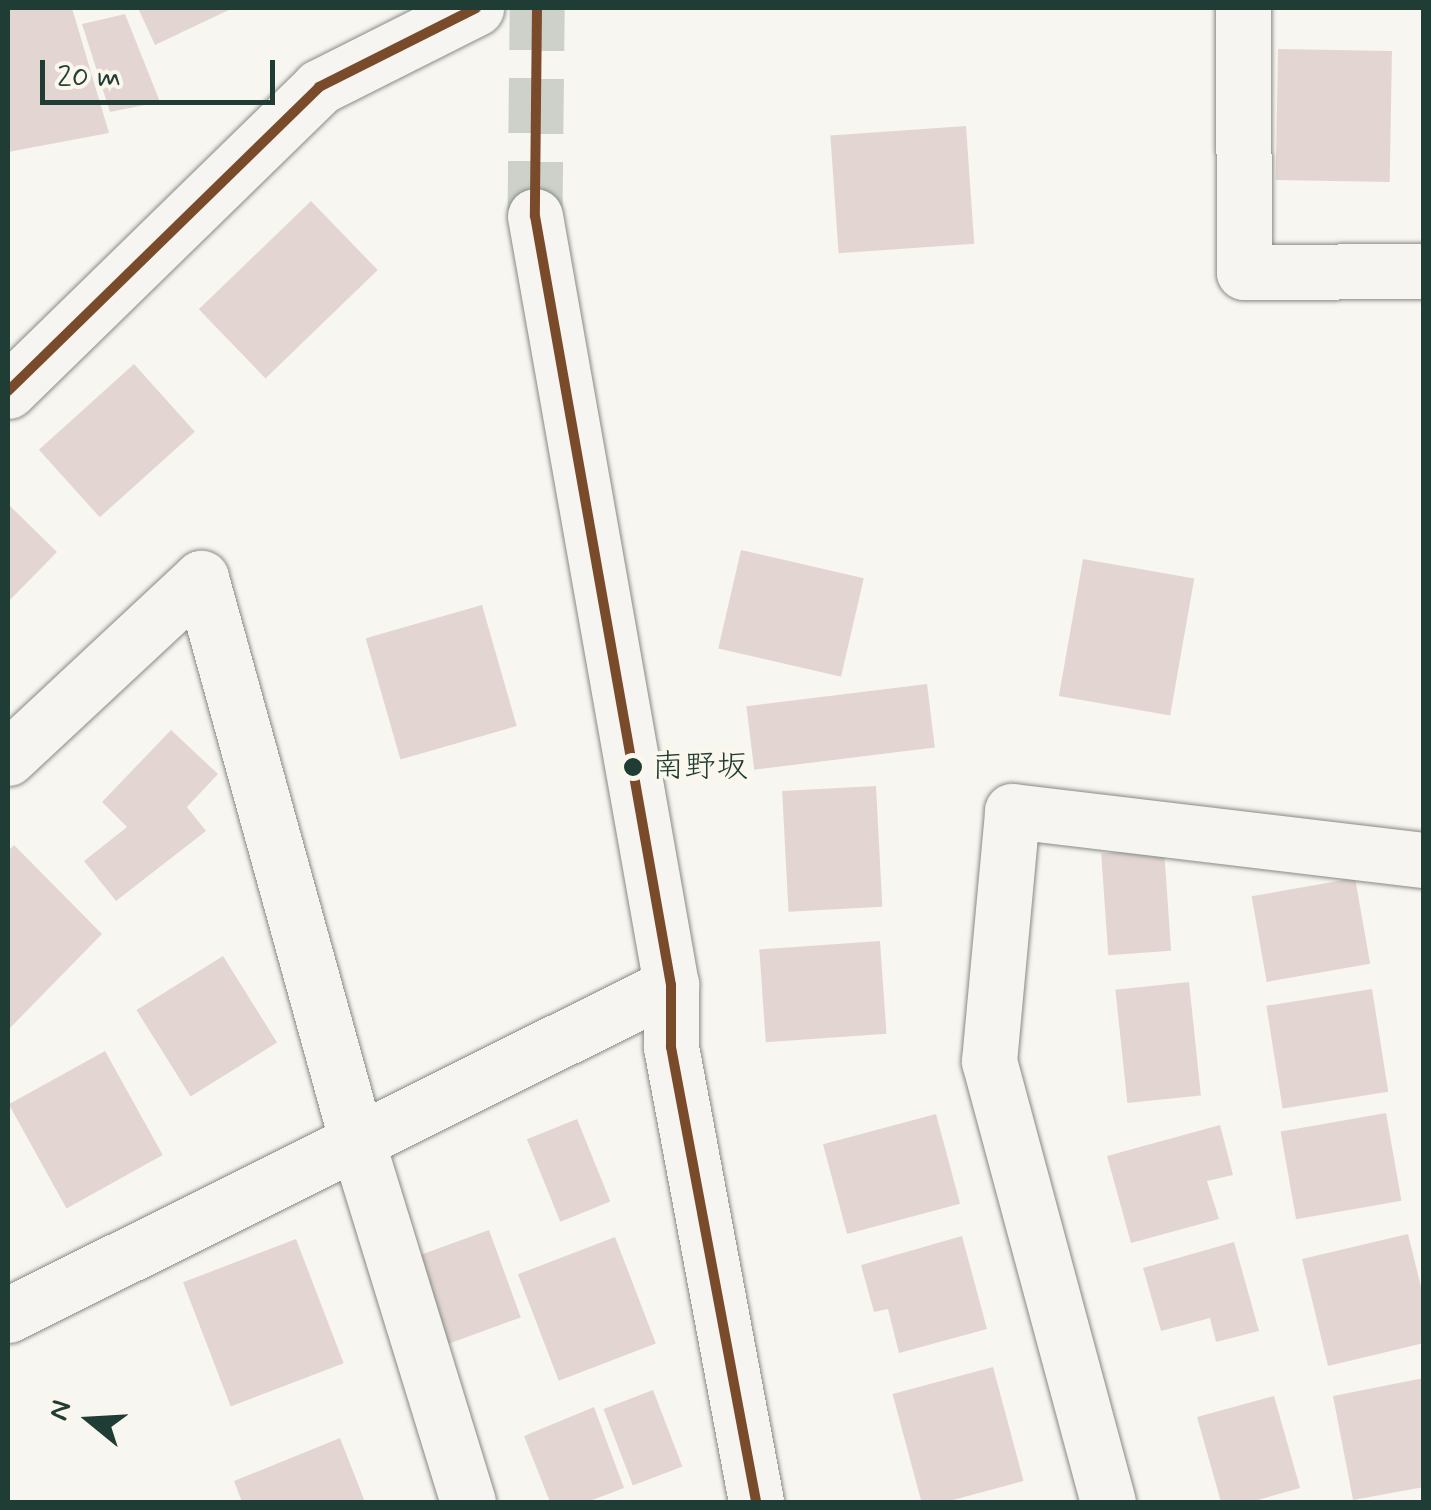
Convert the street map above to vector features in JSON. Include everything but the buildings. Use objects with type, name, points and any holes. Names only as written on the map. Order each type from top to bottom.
[{"type":"street","points":[[8,391],[319,87],[476,8]]},
{"type":"street","points":[[1243,8],[1244,272],[1424,271]]},
{"type":"street","points":[[535,216],[670,985],[671,1046],[756,1502]]},
{"type":"street","points":[[8,758],[201,578],[356,1138],[468,1502]]},
{"type":"street","points":[[1108,1502],[989,1061],[1012,811],[1420,874]]},
{"type":"street","points":[[8,1315],[356,1138],[670,985]]},
{"type":"tunnel","points":[[535,216],[537,8]]},
{"type":"transit line","points":[[8,391],[319,87],[476,8]]},
{"type":"transit line","points":[[537,8],[535,216],[671,985],[671,1047],[756,1502]]},
{"type":"place","name":"南野坂","points":[[633,767]]}]
